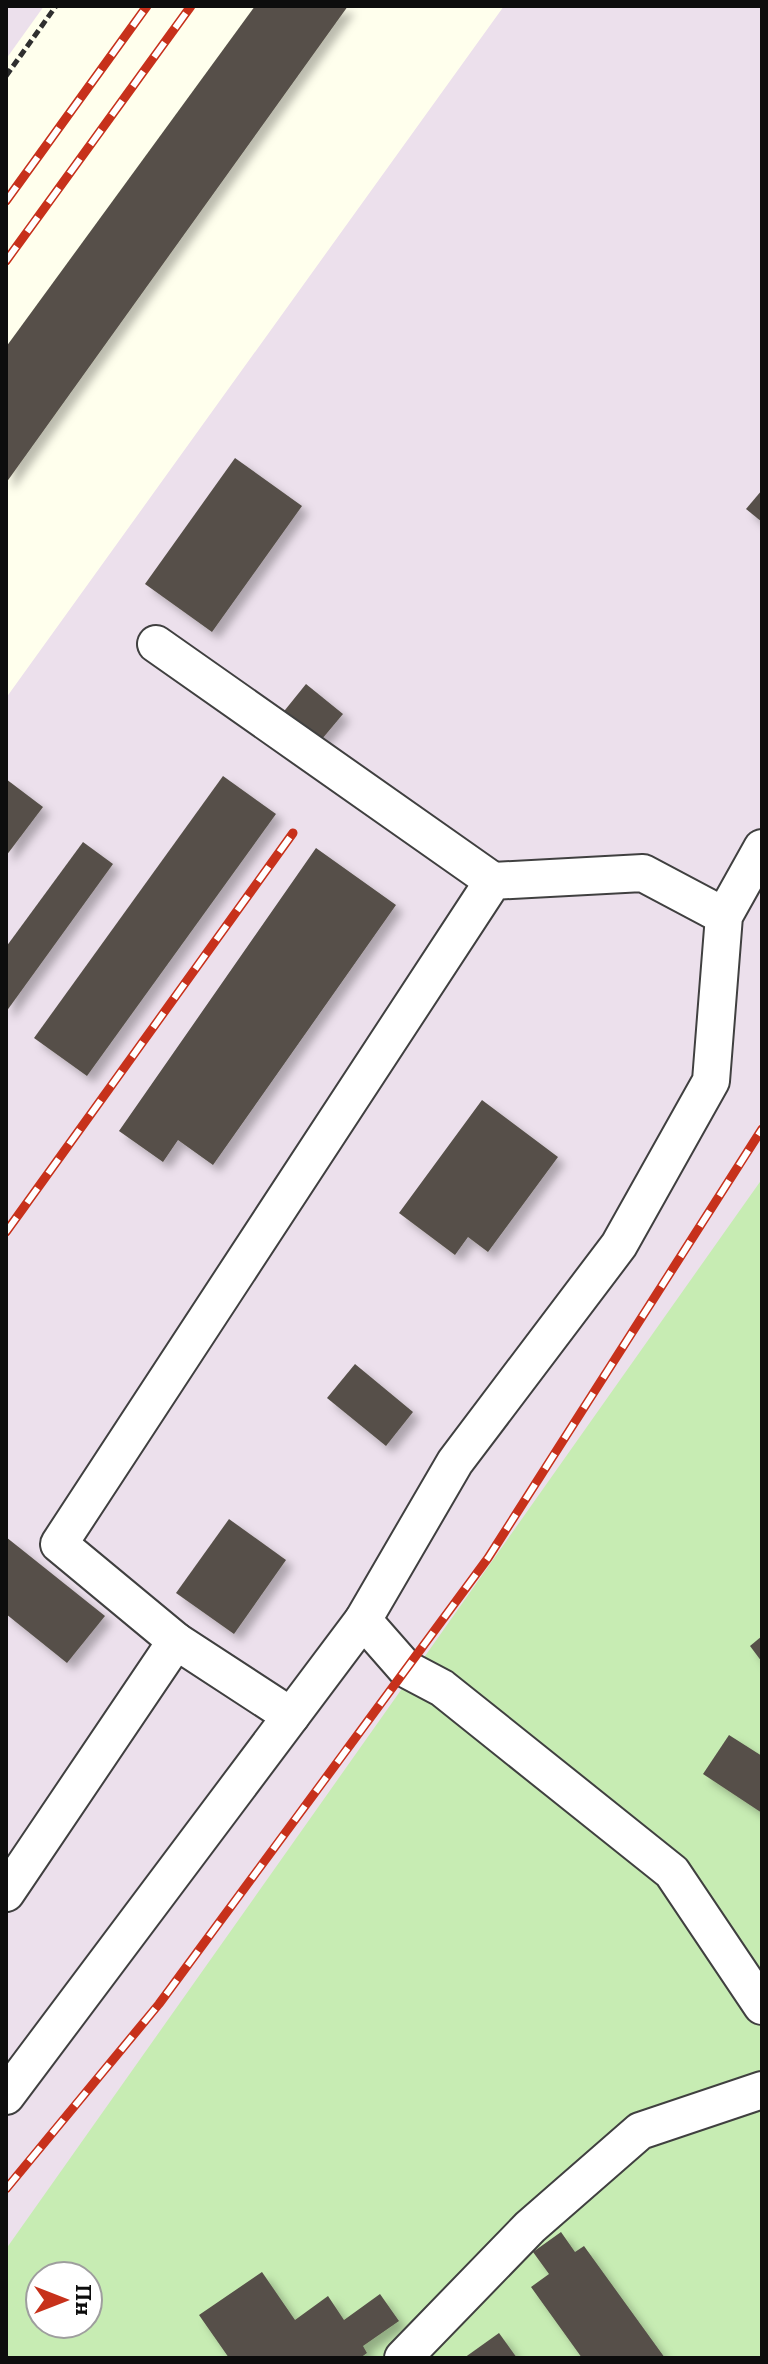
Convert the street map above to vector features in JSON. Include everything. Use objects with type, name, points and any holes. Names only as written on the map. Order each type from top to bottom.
[{"type":"lane","points":[[156,644],[493,881],[643,873],[724,916]]},
{"type":"lane","points":[[6,2096],[363,1620],[455,1462],[619,1245],[711,1081],[724,916],[762,848]]},
{"type":"lane","points":[[291,1716],[176,1641],[59,1544],[493,881]]},
{"type":"lane","points":[[363,1620],[406,1669],[442,1688],[672,1872],[762,2006]]},
{"type":"lane","points":[[6,1893],[176,1641]]},
{"type":"lane","points":[[403,2358],[530,2227],[640,2131],[762,2090]]},
{"type":"path","points":[[6,76],[56,6]]},
{"type":"shaded area","points":[[6,6],[44,6],[6,59]]},
{"type":"shaded area","points":[[504,6],[762,6],[762,2358],[6,2358],[6,698]]},
{"type":"green space","points":[[762,1179],[762,2358],[6,2358],[6,2249]]},
{"type":"building","points":[[255,6],[348,6],[6,483],[6,347]]},
{"type":"building","points":[[235,458],[302,506],[212,632],[145,584]]},
{"type":"building","points":[[762,490],[762,522],[746,509]]},
{"type":"building","points":[[306,684],[343,714],[317,745],[281,715]]},
{"type":"building","points":[[223,776],[276,814],[87,1076],[34,1038]]},
{"type":"building","points":[[6,779],[43,807],[6,856]]},
{"type":"building","points":[[83,842],[113,864],[6,1012],[6,947]]},
{"type":"building","points":[[316,848],[396,905],[213,1165],[178,1140],[163,1162],[119,1131]]},
{"type":"building","points":[[482,1100],[558,1157],[488,1252],[468,1237],[455,1255],[399,1213]]},
{"type":"building","points":[[355,1364],[413,1412],[386,1446],[327,1398]]},
{"type":"building","points":[[229,1519],[286,1560],[234,1634],[176,1593]]},
{"type":"building","points":[[6,1537],[105,1616],[67,1663],[6,1614]]},
{"type":"building","points":[[762,1636],[762,1662],[750,1646]]},
{"type":"building","points":[[729,1735],[762,1756],[762,1813],[703,1774]]},
{"type":"building","points":[[561,2232],[575,2252],[584,2246],[665,2358],[582,2358],[531,2287],[549,2274],[533,2252]]},
{"type":"building","points":[[262,2272],[295,2320],[328,2296],[344,2320],[380,2294],[399,2321],[363,2346],[367,2353],[360,2358],[229,2358],[199,2315]]},
{"type":"building","points":[[499,2333],[517,2358],[464,2358]]},
{"type":"railway","points":[[6,201],[147,6]]},
{"type":"railway","points":[[6,261],[191,6]]},
{"type":"railway","points":[[6,1232],[293,833]]},
{"type":"railway","points":[[6,2189],[159,2004],[488,1558],[762,1129]]}]
